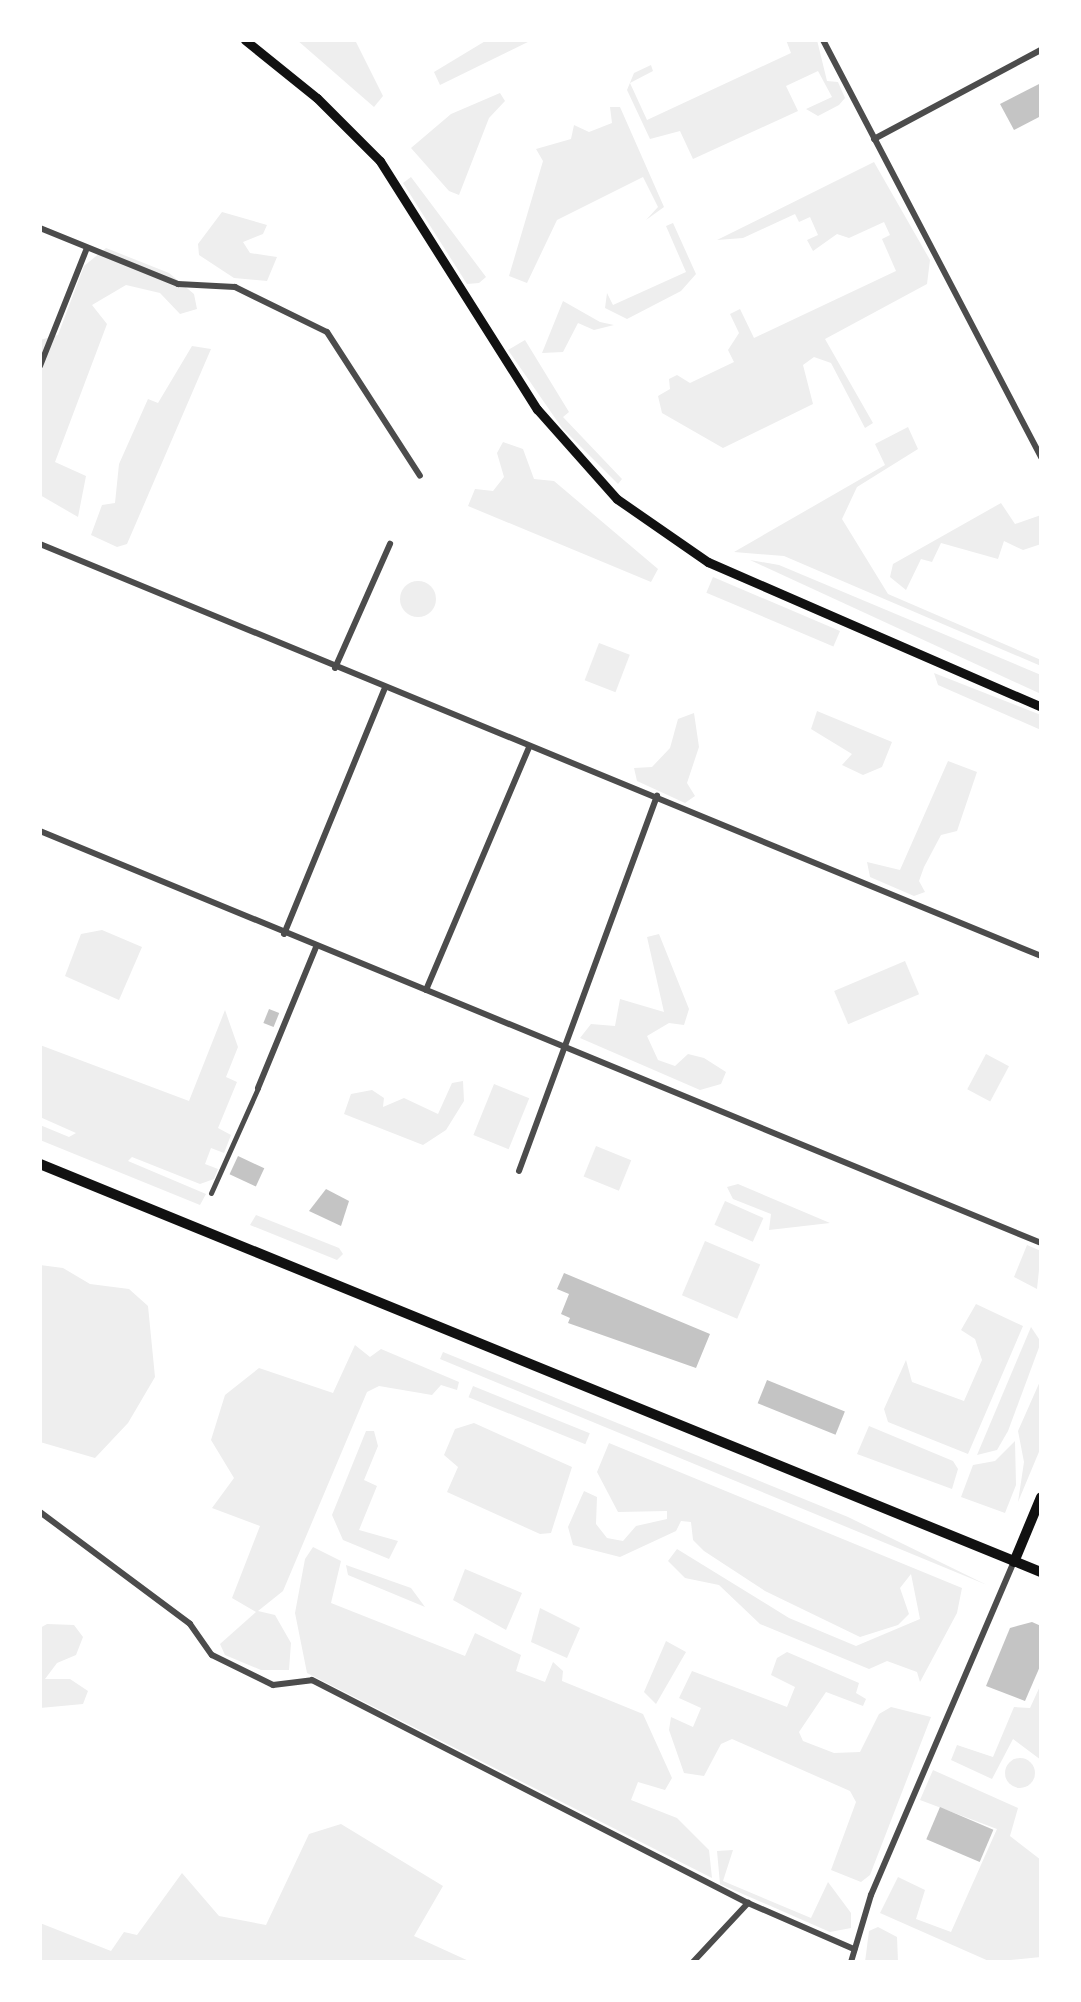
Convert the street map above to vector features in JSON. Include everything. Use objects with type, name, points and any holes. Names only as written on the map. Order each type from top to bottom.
[{"type":"main road","points":[[244,40],[317,98],[380,162],[537,409],[617,499],[708,562],[1041,707]]},
{"type":"main road","points":[[40,1164],[1041,1572]]},
{"type":"main road","points":[[1014,1562],[1041,1496]]},
{"type":"street","points":[[824,40],[1041,457]]},
{"type":"street","points":[[874,140],[1041,50]]},
{"type":"street","points":[[40,228],[178,284],[235,286],[327,332],[420,476]]},
{"type":"street","points":[[40,366],[87,248]]},
{"type":"street","points":[[40,544],[384,690],[657,796],[1041,956]]},
{"type":"street","points":[[335,668],[390,544]]},
{"type":"street","points":[[284,934],[384,690]]},
{"type":"street","points":[[426,990],[529,747]]},
{"type":"street","points":[[519,1171],[657,796]]},
{"type":"street","points":[[40,831],[1041,1243]]},
{"type":"street","points":[[210,1193],[316,947]]},
{"type":"street","points":[[40,1512],[190,1624],[212,1656],[273,1685],[312,1680],[748,1903],[854,1949]]},
{"type":"street","points":[[851,1962],[949,1706],[1014,1562]]},
{"type":"street","points":[[693,1962],[748,1903]]},
{"type":"shaded area","points":[[297,40],[355,40],[383,96],[374,107]]},
{"type":"shaded area","points":[[487,40],[532,40],[440,85],[434,72]]},
{"type":"shaded area","points":[[786,40],[817,40],[827,81],[838,82],[845,98],[839,105],[818,116],[806,109],[832,97],[818,71],[786,86],[798,111],[693,159],[680,131],[650,139],[627,90],[634,73],[651,65],[653,71],[630,83],[647,120],[791,53]]},
{"type":"shaded area","points":[[500,93],[505,101],[489,118],[459,195],[449,191],[411,148],[451,114]]},
{"type":"shaded area","points":[[610,107],[620,107],[664,207],[646,220],[658,207],[643,177],[557,220],[527,283],[509,276],[543,161],[536,149],[571,139],[574,125],[589,132],[612,123]]},
{"type":"shaded area","points":[[874,162],[930,260],[927,284],[825,339],[873,423],[865,428],[831,363],[814,357],[803,365],[813,404],[723,448],[662,413],[658,396],[670,389],[669,379],[677,375],[690,383],[734,362],[728,350],[739,333],[730,314],[740,309],[754,338],[896,271],[882,239],[890,235],[884,222],[849,238],[837,234],[813,251],[807,240],[818,235],[810,217],[799,222],[795,214],[743,238],[717,240]]},
{"type":"shaded area","points":[[411,177],[486,277],[479,283],[467,284],[403,183]]},
{"type":"shaded area","points":[[222,212],[267,225],[263,234],[243,242],[250,253],[277,257],[267,281],[234,278],[199,255],[198,244]]},
{"type":"shaded area","points":[[673,223],[696,274],[681,291],[627,319],[605,308],[607,293],[613,305],[686,272],[666,226]]},
{"type":"shaded area","points":[[106,248],[169,273],[194,294],[197,309],[180,314],[160,293],[126,285],[92,305],[107,324],[55,462],[86,476],[78,517],[40,495],[40,340],[58,335],[84,266]]},
{"type":"shaded area","points":[[563,301],[600,322],[614,325],[594,330],[578,323],[563,352],[542,353]]},
{"type":"shaded area","points":[[525,340],[569,412],[563,417],[622,479],[618,484],[562,428],[508,350]]},
{"type":"shaded area","points":[[192,346],[211,349],[127,544],[117,547],[91,535],[102,505],[115,503],[119,464],[148,399],[158,403]]},
{"type":"shaded area","points":[[908,427],[918,449],[857,487],[842,519],[888,594],[1041,660],[1041,666],[784,556],[734,552],[885,465],[875,444]]},
{"type":"shaded area","points":[[503,442],[523,449],[534,479],[554,481],[658,569],[651,582],[468,506],[475,489],[493,491],[504,477],[497,453]]},
{"type":"shaded area","points":[[1001,503],[1015,524],[1041,515],[1041,544],[1023,550],[1004,541],[998,559],[941,543],[932,562],[921,559],[906,590],[890,577],[893,564]]},
{"type":"shaded area","points":[[750,560],[779,565],[1041,675],[1041,694]]},
{"type":"shaded area","points":[[713,577],[840,631],[833,647],[706,593]]},
{"type":"shaded area","points":[[418,581],[430,587],[436,599],[430,611],[418,617],[406,611],[400,599],[406,587]]},
{"type":"shaded area","points":[[599,643],[630,655],[615,692],[585,680]]},
{"type":"shaded area","points":[[934,673],[1041,715],[1041,730],[938,685]]},
{"type":"shaded area","points":[[817,711],[892,742],[882,767],[863,775],[842,765],[852,754],[811,729]]},
{"type":"shaded area","points":[[694,713],[699,747],[687,783],[695,796],[685,803],[637,781],[634,768],[652,767],[670,748],[678,719]]},
{"type":"shaded area","points":[[948,761],[977,772],[957,831],[941,835],[924,867],[919,881],[925,892],[914,896],[870,877],[867,862],[900,870]]},
{"type":"shaded area","points":[[102,930],[142,947],[119,1000],[65,976],[81,934]]},
{"type":"shaded area","points":[[659,934],[689,1009],[684,1025],[669,1023],[647,1036],[658,1060],[675,1066],[688,1054],[704,1058],[726,1072],[721,1084],[700,1090],[580,1038],[591,1024],[615,1026],[620,999],[664,1012],[647,937]]},
{"type":"shaded area","points":[[905,961],[919,994],[848,1024],[834,991]]},
{"type":"shaded area","points":[[225,1010],[238,1047],[226,1077],[237,1082],[218,1128],[231,1135],[224,1153],[211,1148],[205,1164],[218,1169],[214,1179],[200,1184],[132,1157],[128,1161],[206,1194],[200,1205],[40,1140],[40,1125],[69,1137],[76,1133],[40,1117],[40,1045],[189,1101]]},
{"type":"shaded area","points":[[986,1054],[1009,1066],[990,1102],[967,1089]]},
{"type":"shaded area","points":[[463,1081],[464,1101],[446,1130],[423,1145],[344,1114],[351,1094],[372,1090],[384,1098],[383,1107],[404,1098],[438,1114],[452,1083]]},
{"type":"shaded area","points":[[494,1084],[529,1098],[509,1149],[473,1135]]},
{"type":"shaded area","points":[[596,1146],[631,1160],[619,1191],[584,1177]]},
{"type":"shaded area","points":[[738,1184],[830,1223],[769,1230],[771,1214],[733,1199],[727,1187]]},
{"type":"shaded area","points":[[725,1201],[763,1218],[753,1242],[714,1225]]},
{"type":"shaded area","points":[[256,1215],[339,1248],[343,1254],[337,1260],[250,1225]]},
{"type":"shaded area","points":[[705,1241],[760,1264],[737,1319],[682,1295]]},
{"type":"shaded area","points":[[1027,1245],[1041,1251],[1037,1289],[1014,1277]]},
{"type":"shaded area","points":[[40,1265],[63,1268],[90,1284],[129,1289],[148,1306],[155,1377],[128,1423],[95,1458],[40,1442]]},
{"type":"shaded area","points":[[976,1304],[1023,1326],[968,1454],[888,1422],[884,1409],[906,1360],[912,1382],[964,1401],[982,1360],[975,1339],[961,1330]]},
{"type":"shaded area","points":[[1031,1327],[1041,1342],[1008,1431],[997,1450],[977,1455]]},
{"type":"shaded area","points":[[355,1345],[370,1357],[381,1349],[459,1382],[457,1390],[441,1385],[432,1395],[379,1386],[367,1392],[283,1591],[258,1611],[275,1615],[291,1643],[289,1670],[261,1670],[225,1655],[220,1644],[256,1612],[232,1598],[260,1526],[212,1508],[234,1478],[211,1440],[225,1395],[259,1368],[333,1393]]},
{"type":"shaded area","points":[[443,1352],[848,1517],[987,1585],[440,1359]]},
{"type":"shaded area","points":[[1041,1379],[1041,1447],[1018,1502],[1024,1462],[1018,1431]]},
{"type":"shaded area","points":[[473,1386],[590,1433],[585,1444],[469,1397]]},
{"type":"shaded area","points":[[474,1423],[572,1467],[551,1533],[540,1534],[447,1492],[458,1467],[444,1455],[455,1429]]},
{"type":"shaded area","points":[[869,1426],[953,1461],[958,1469],[952,1489],[857,1454]]},
{"type":"shaded area","points":[[366,1431],[374,1431],[378,1446],[364,1480],[377,1486],[359,1530],[398,1541],[389,1559],[343,1540],[332,1515]]},
{"type":"shaded area","points":[[1015,1441],[1016,1485],[1005,1513],[961,1497],[973,1465],[995,1461]]},
{"type":"shaded area","points":[[609,1443],[962,1588],[957,1613],[920,1682],[917,1672],[887,1661],[869,1669],[760,1624],[719,1585],[685,1578],[668,1561],[677,1549],[789,1618],[856,1646],[920,1619],[911,1574],[900,1588],[909,1614],[898,1625],[860,1637],[765,1591],[704,1551],[693,1540],[691,1522],[681,1521],[676,1531],[620,1557],[573,1545],[568,1527],[584,1491],[597,1497],[596,1524],[607,1538],[623,1541],[636,1526],[667,1519],[667,1511],[618,1512],[597,1472]]},
{"type":"shaded area","points":[[313,1547],[341,1561],[331,1603],[465,1656],[475,1633],[521,1655],[516,1671],[545,1682],[553,1662],[563,1671],[562,1681],[643,1714],[672,1778],[665,1790],[638,1782],[631,1800],[677,1818],[709,1850],[712,1878],[307,1673],[295,1613],[305,1559]]},
{"type":"shaded area","points":[[346,1565],[411,1588],[425,1607],[348,1575]]},
{"type":"shaded area","points":[[465,1569],[522,1593],[506,1630],[453,1600]]},
{"type":"shaded area","points":[[540,1608],[580,1628],[567,1658],[531,1642]]},
{"type":"shaded area","points":[[47,1624],[74,1625],[83,1637],[76,1655],[57,1663],[45,1679],[70,1679],[88,1691],[83,1704],[40,1708],[40,1628]]},
{"type":"shaded area","points":[[666,1641],[686,1652],[656,1704],[644,1692]]},
{"type":"shaded area","points":[[787,1652],[859,1683],[856,1693],[866,1699],[863,1706],[826,1692],[799,1732],[803,1741],[834,1753],[860,1752],[879,1714],[891,1707],[931,1717],[870,1875],[861,1882],[831,1870],[856,1802],[850,1791],[732,1739],[721,1744],[704,1776],[684,1773],[669,1730],[671,1717],[693,1727],[701,1708],[679,1698],[692,1671],[787,1707],[795,1687],[771,1675],[777,1658]]},
{"type":"shaded area","points":[[1041,1684],[1041,1760],[1013,1739],[992,1779],[951,1760],[957,1745],[993,1757],[1014,1707],[1030,1708]]},
{"type":"shaded area","points":[[1020,1758],[1034,1767],[1035,1773],[1026,1787],[1020,1788],[1006,1779],[1005,1773],[1014,1759]]},
{"type":"shaded area","points":[[933,1770],[1018,1808],[1010,1836],[1041,1860],[1041,1957],[991,1962],[880,1913],[898,1877],[925,1890],[916,1919],[951,1932],[997,1829],[920,1800]]},
{"type":"shaded area","points":[[341,1824],[443,1886],[414,1936],[471,1962],[40,1962],[40,1923],[111,1951],[124,1932],[137,1935],[182,1873],[219,1916],[266,1925],[309,1834]]},
{"type":"shaded area","points":[[733,1850],[723,1881],[811,1918],[828,1882],[851,1913],[851,1928],[830,1932],[720,1884],[717,1851]]},
{"type":"shaded area","points":[[878,1927],[897,1937],[898,1962],[865,1962],[869,1931]]},
{"type":"building","points":[[1041,83],[1041,116],[1014,130],[1000,104]]},
{"type":"building","points":[[269,1009],[279,1013],[274,1027],[263,1023]]},
{"type":"building","points":[[238,1156],[264,1168],[256,1186],[230,1174]]},
{"type":"building","points":[[326,1189],[349,1201],[341,1226],[309,1211]]},
{"type":"building","points":[[564,1273],[710,1334],[696,1368],[568,1323],[570,1318],[561,1314],[569,1294],[557,1289]]},
{"type":"building","points":[[767,1380],[845,1411],[836,1435],[758,1403]]},
{"type":"building","points":[[1032,1622],[1041,1626],[1041,1664],[1025,1701],[986,1686],[1010,1628]]},
{"type":"building","points":[[940,1807],[993,1830],[980,1862],[926,1839]]}]
